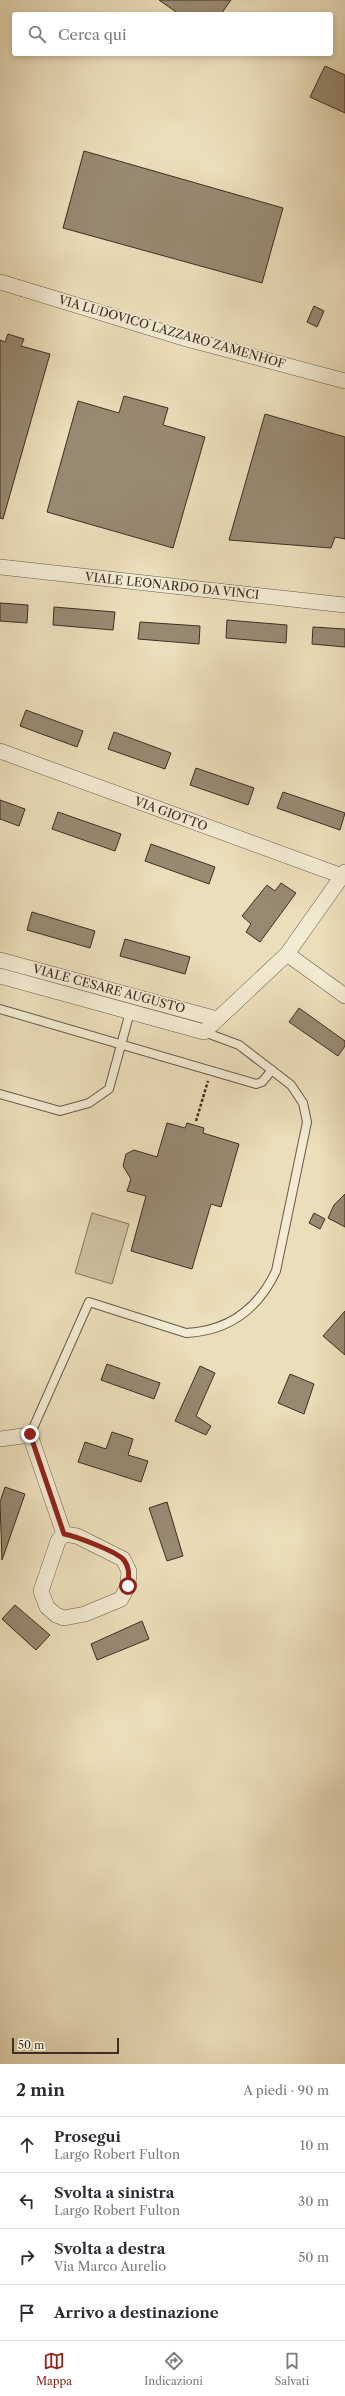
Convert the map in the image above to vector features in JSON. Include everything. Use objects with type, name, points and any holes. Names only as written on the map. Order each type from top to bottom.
[{"type":"street","name":"VIA LUDOVICO LAZZARO ZAMENHOF","points":[[0,282],[187,339],[345,381]]},
{"type":"street","name":"VIALE LEONARDO DA VINCI","points":[[0,567],[345,605]]},
{"type":"street","name":"VIA GIOTTO","points":[[0,751],[343,874]]},
{"type":"street","points":[[204,1032],[287,954],[343,874]]},
{"type":"street","points":[[287,954],[345,996]]},
{"type":"street","name":"VIALE CESARE AUGUSTO","points":[[0,960],[217,1019]]},
{"type":"street","name":"VIALE CESARE AUGUSTO","points":[[0,976],[204,1032]]},
{"type":"street","points":[[0,1439],[30,1434],[64,1534]]},
{"type":"street","points":[[64,1534],[77,1536],[123,1559],[130,1571],[128,1586],[121,1599],[85,1614],[64,1618],[56,1616],[47,1608],[41,1591],[58,1541],[64,1534]]},
{"type":"lane","points":[[0,1009],[256,1084],[262,1082],[272,1070]]},
{"type":"lane","points":[[0,1094],[60,1111],[89,1103],[109,1090],[130,1012]]},
{"type":"lane","points":[[30,1434],[89,1302],[186,1333],[199,1332],[224,1325],[247,1312],[264,1293],[279,1259],[307,1122],[305,1109],[300,1096],[291,1085],[272,1070],[239,1045],[204,1032]]},
{"type":"path","points":[[196,1120],[211,1071]]},
{"type":"shaded area","points":[[92,1213],[129,1224],[112,1284],[75,1273]]},
{"type":"building","points":[[159,0],[231,0],[222,12],[176,12]]},
{"type":"building","points":[[325,66],[345,75],[345,113],[310,97]]},
{"type":"building","points":[[84,151],[283,208],[262,283],[63,228]]},
{"type":"building","points":[[314,306],[324,311],[317,327],[307,322]]},
{"type":"building","points":[[8,334],[24,339],[21,346],[50,354],[3,519],[0,518],[0,340],[5,342]]},
{"type":"building","points":[[124,396],[168,408],[163,425],[205,437],[173,548],[47,512],[78,401],[119,413]]},
{"type":"building","points":[[265,414],[345,437],[345,539],[335,537],[331,548],[229,540]]},
{"type":"building","points":[[0,603],[28,605],[27,623],[0,621]]},
{"type":"building","points":[[54,607],[115,612],[113,630],[53,625]]},
{"type":"building","points":[[227,620],[287,625],[286,643],[226,638]]},
{"type":"building","points":[[140,622],[200,626],[199,644],[138,639]]},
{"type":"building","points":[[313,627],[345,629],[345,647],[312,644]]},
{"type":"building","points":[[26,710],[83,731],[77,747],[20,726]]},
{"type":"building","points":[[114,732],[171,753],[165,769],[108,749]]},
{"type":"building","points":[[196,768],[254,788],[248,805],[190,785]]},
{"type":"building","points":[[283,792],[345,813],[340,830],[277,808]]},
{"type":"building","points":[[0,800],[25,809],[19,826],[0,819]]},
{"type":"building","points":[[58,812],[121,834],[115,851],[52,829]]},
{"type":"building","points":[[151,844],[215,867],[209,884],[145,861]]},
{"type":"building","points":[[281,883],[296,893],[260,942],[246,932],[251,924],[242,916],[267,885],[275,891]]},
{"type":"building","points":[[32,912],[95,931],[90,948],[27,930]]},
{"type":"building","points":[[125,939],[190,957],[185,974],[120,956]]},
{"type":"building","points":[[299,1008],[345,1041],[345,1046],[338,1056],[289,1022]]},
{"type":"building","points":[[167,1123],[185,1128],[187,1123],[204,1128],[203,1133],[239,1144],[221,1207],[211,1204],[192,1269],[131,1251],[146,1196],[127,1191],[131,1179],[123,1166],[126,1154],[134,1150],[157,1157]]},
{"type":"building","points":[[345,1194],[345,1227],[328,1218],[334,1205]]},
{"type":"building","points":[[314,1213],[325,1219],[320,1229],[309,1223]]},
{"type":"building","points":[[345,1311],[345,1355],[323,1336]]},
{"type":"building","points":[[107,1364],[160,1383],[154,1399],[101,1380]]},
{"type":"building","points":[[200,1366],[215,1373],[196,1416],[211,1426],[206,1435],[175,1421]]},
{"type":"building","points":[[290,1374],[314,1384],[304,1414],[278,1403]]},
{"type":"building","points":[[112,1432],[133,1439],[128,1455],[148,1461],[141,1482],[78,1462],[85,1442],[106,1449]]},
{"type":"building","points":[[5,1487],[25,1494],[2,1560],[0,1502]]},
{"type":"building","points":[[167,1502],[183,1556],[167,1561],[149,1508]]},
{"type":"building","points":[[15,1605],[50,1635],[36,1650],[2,1619]]},
{"type":"building","points":[[142,1621],[149,1639],[97,1660],[91,1644]]},
{"type":"route","points":[[30,1434],[64,1534],[77,1536],[123,1559],[130,1571],[128,1586]]}]
